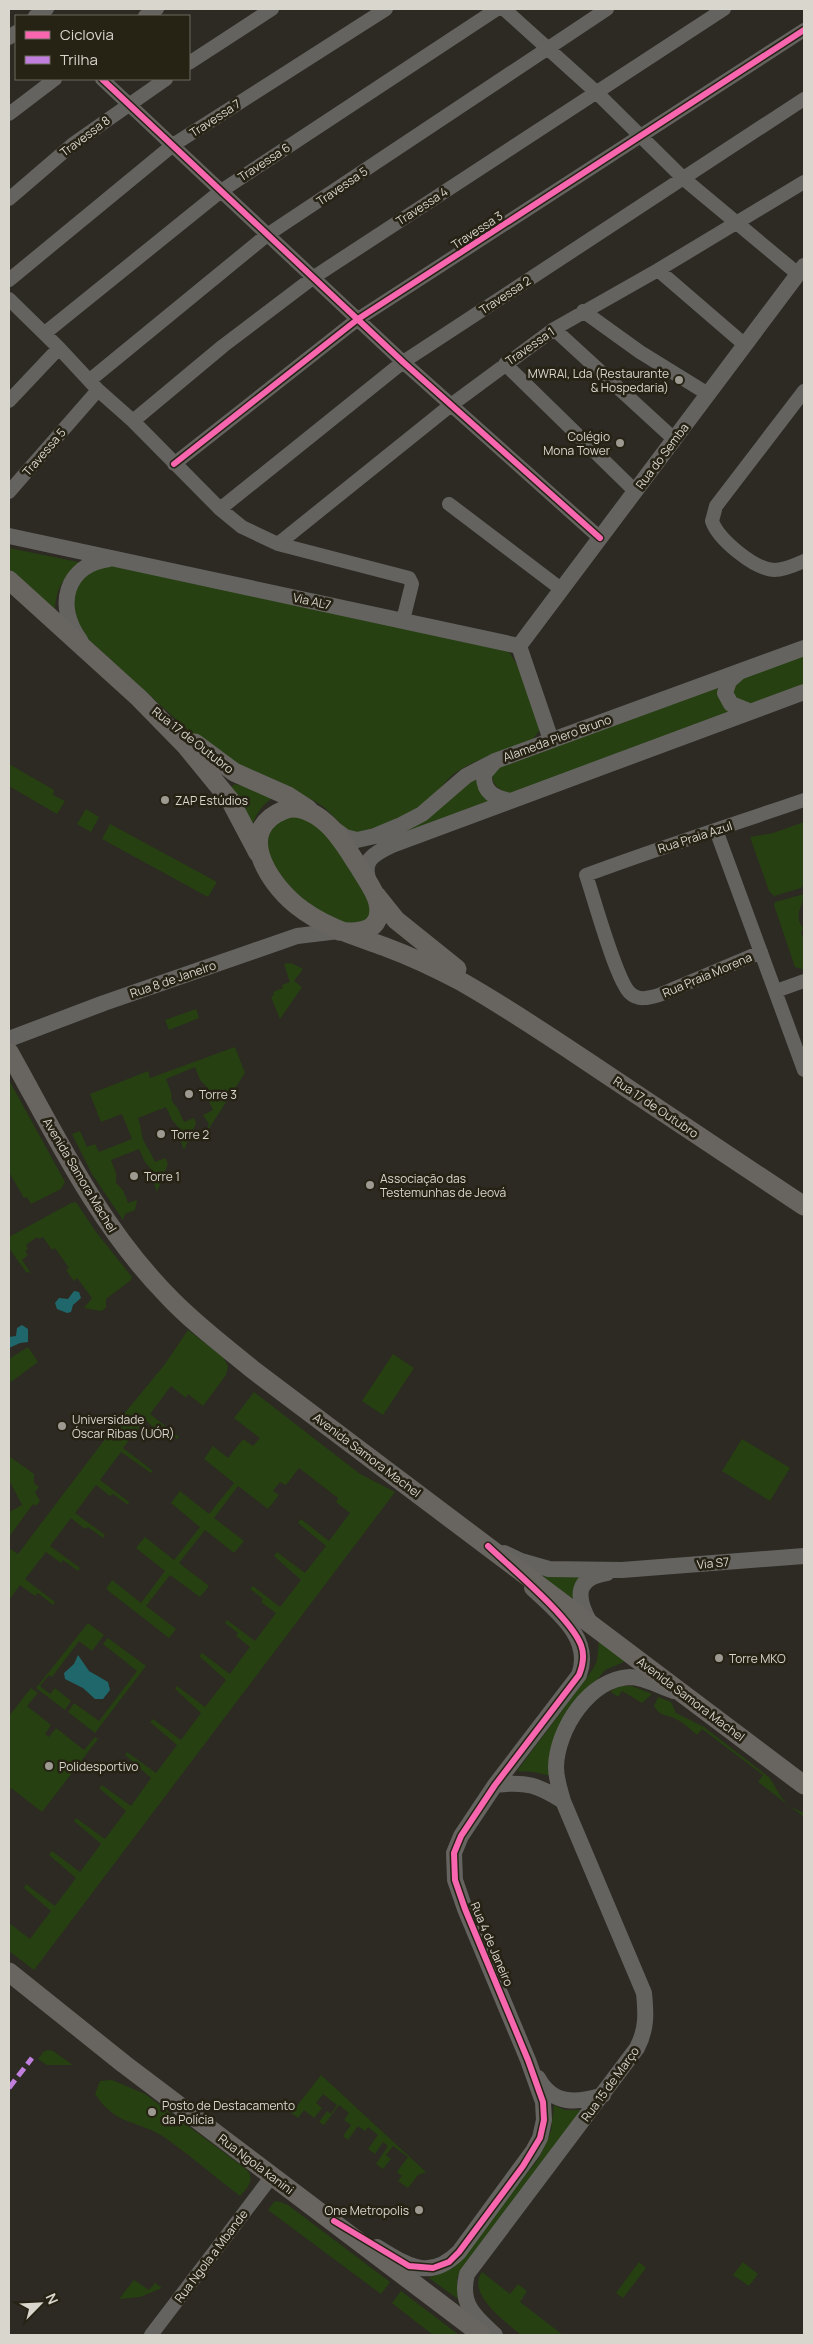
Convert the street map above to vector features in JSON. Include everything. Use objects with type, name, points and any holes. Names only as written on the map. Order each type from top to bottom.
[{"type":"main road","name":"Rua 17 de Outubro","points":[[9,580],[91,653],[185,745],[219,785],[247,831],[264,865],[278,886],[296,904],[339,932],[422,961],[507,1008]]},
{"type":"main road","name":"Rua 17 de Outubro","points":[[139,698],[220,764],[247,780],[288,796],[313,811],[326,823]]},
{"type":"main road","points":[[264,865],[258,855],[257,843],[266,823],[276,814],[286,809],[296,808],[309,812],[326,823],[346,847],[372,889],[378,902],[379,910],[374,925],[358,933],[339,932]]},
{"type":"main road","name":"Rua 17 de Outubro","points":[[372,889],[396,920],[507,1008],[804,1206]]},
{"type":"main road","name":"Avenida Samora Machel","points":[[9,1052],[83,1185],[104,1217],[128,1252],[165,1294],[194,1322],[252,1369],[589,1621],[804,1785]]},
{"type":"main road","name":"Rua Ngola kanini","points":[[9,1972],[124,2064],[334,2221],[482,2335]]},
{"type":"street","points":[[190,63],[272,9]]},
{"type":"street","name":"Travessa 7","points":[[9,280],[173,145],[386,9]]},
{"type":"street","name":"Travessa 6","points":[[45,333],[221,191],[497,9]]},
{"type":"street","points":[[504,9],[596,92],[684,179],[735,223],[801,270]]},
{"type":"street","name":"Travessa 5","points":[[9,492],[94,385],[267,235],[607,9]]},
{"type":"street","name":"Travessa 4","points":[[133,421],[224,346],[314,277],[724,9]]},
{"type":"street","name":"Travessa 3","points":[[174,464],[358,319],[641,138],[804,30]]},
{"type":"street","points":[[9,114],[54,80]]},
{"type":"street","points":[[103,80],[403,362],[600,538]]},
{"type":"street","name":"Travessa 8","points":[[9,199],[73,144],[127,104],[164,80]]},
{"type":"street","name":"Travessa 2","points":[[220,509],[403,362],[804,99]]},
{"type":"street","name":"Travessa 1","points":[[278,544],[451,405],[554,329],[658,270],[804,182]]},
{"type":"street","points":[[658,270],[745,345]]},
{"type":"street","name":"Rua do Semba","points":[[519,646],[801,270]]},
{"type":"street","points":[[10,302],[45,333],[94,385],[133,421],[220,509],[242,527],[278,544],[409,578],[412,584],[403,620]]},
{"type":"street","points":[[583,311],[640,352],[708,394]]},
{"type":"street","points":[[554,329],[674,439]]},
{"type":"street","points":[[9,401],[59,348]]},
{"type":"street","points":[[505,364],[635,492]]},
{"type":"street","points":[[804,391],[716,506],[712,521],[718,534],[759,566],[775,570],[804,561]]},
{"type":"street","points":[[449,504],[561,589]]},
{"type":"street","name":"Via AL7","points":[[9,536],[519,646]]},
{"type":"street","points":[[91,653],[71,628],[66,607],[67,591],[73,579],[81,570],[97,561],[114,558]]},
{"type":"street","points":[[519,646],[551,740]]},
{"type":"street","name":"Alameda Piero Bruno","points":[[326,823],[350,840],[375,836],[422,814],[457,782],[495,761],[804,648]]},
{"type":"street","points":[[738,673],[729,681],[725,693],[730,704],[751,712]]},
{"type":"street","points":[[372,889],[367,877],[367,867],[370,858],[381,850],[751,712],[801,696]]},
{"type":"street","points":[[495,761],[484,774],[486,788],[498,798],[511,801]]},
{"type":"street","name":"Rua Praia Azul","points":[[586,875],[686,838],[716,830],[804,800]]},
{"type":"street","points":[[716,830],[804,1070]]},
{"type":"street","name":"Rua Praia Morena","points":[[586,875],[619,976],[630,994],[639,998],[648,999],[659,995],[761,952]]},
{"type":"street","name":"Rua 8 de Janeiro","points":[[9,1039],[104,1003],[298,936],[339,932]]},
{"type":"street","points":[[776,991],[804,981]]},
{"type":"street","name":"Via S7","points":[[488,1546],[539,1567],[622,1570]]},
{"type":"street","name":"Rua 4 de Janeiro","points":[[334,2221],[410,2266],[433,2268],[449,2262],[459,2252],[523,2166],[540,2138],[544,2120],[543,2102],[528,2060],[464,1909],[455,1880],[454,1852],[461,1836],[496,1785],[579,1675],[583,1663],[582,1647],[576,1635],[561,1617],[488,1546]]},
{"type":"street","name":"Via S7","points":[[589,1621],[579,1598],[584,1584],[590,1578],[599,1574],[622,1570],[804,1556]]},
{"type":"street","name":"Rua 15 de Março","points":[[495,2335],[473,2315],[464,2287],[467,2274],[479,2255],[603,2095],[642,2039],[647,2015],[644,1993],[563,1801],[556,1769],[560,1744],[580,1709],[601,1685],[610,1680],[633,1677],[685,1695]]},
{"type":"street","points":[[496,1785],[516,1782],[530,1784],[546,1790],[563,1801]]},
{"type":"street","name":"Rua 4 de Janeiro","points":[[528,2060],[540,2081],[557,2097],[580,2102],[603,2095]]},
{"type":"street","name":"Rua Ngola a Mbande","points":[[150,2335],[272,2176]]},
{"type":"green space","points":[[9,548],[83,563],[61,585],[56,598],[55,616],[9,573]]},
{"type":"green space","points":[[104,564],[508,651],[528,689],[540,730],[532,740],[485,758],[458,771],[428,800],[407,814],[373,828],[350,833],[324,807],[313,800],[252,778],[203,744],[86,637],[73,613],[75,587],[82,576]]},
{"type":"green space","points":[[804,654],[804,685],[745,707],[731,695],[737,678]]},
{"type":"green space","points":[[721,685],[731,712],[510,794],[495,785],[493,774],[495,769]]},
{"type":"green space","points":[[9,764],[54,790],[53,795],[65,801],[57,814],[9,786]]},
{"type":"green space","points":[[481,773],[492,802],[359,848],[422,823]]},
{"type":"green space","points":[[235,784],[278,796],[262,807],[252,825],[232,790],[232,786]]},
{"type":"green space","points":[[86,809],[99,817],[91,832],[77,824]]},
{"type":"green space","points":[[293,814],[322,827],[367,893],[373,912],[362,926],[338,921],[324,915],[299,896],[276,870],[269,856],[266,843],[269,831],[276,823]]},
{"type":"green space","points":[[804,822],[804,884],[801,888],[774,896],[769,891],[750,837],[773,833]]},
{"type":"green space","points":[[110,824],[217,882],[208,897],[102,839]]},
{"type":"green space","points":[[804,894],[799,915],[803,928],[801,933],[804,940],[804,968],[802,969],[795,967],[774,905],[775,902]]},
{"type":"green space","points":[[291,963],[303,969],[294,981],[302,987],[280,1019],[271,997],[274,995],[273,992],[283,988],[282,985],[290,982],[284,964]]},
{"type":"green space","points":[[196,1009],[199,1018],[169,1030],[165,1020]]},
{"type":"green space","points":[[235,1047],[245,1073],[204,1136],[209,1124],[203,1115],[213,1110],[207,1097],[207,1087],[200,1080],[195,1067],[166,1079],[172,1101],[184,1122],[194,1118],[196,1123],[184,1150],[179,1137],[178,1127],[172,1120],[166,1107],[138,1118],[143,1139],[155,1162],[165,1158],[168,1164],[157,1192],[151,1169],[145,1162],[139,1149],[111,1160],[116,1173],[116,1183],[123,1190],[128,1203],[137,1200],[135,1210],[125,1214],[123,1220],[92,1174],[72,1134],[80,1131],[87,1147],[95,1144],[99,1152],[132,1139],[122,1114],[101,1122],[90,1094],[148,1071],[150,1078]]},
{"type":"green space","points":[[9,1080],[65,1182],[61,1189],[31,1204],[27,1197],[24,1198],[9,1172]]},
{"type":"green space","points":[[76,1202],[96,1232],[132,1277],[131,1280],[106,1299],[106,1308],[101,1311],[84,1308],[92,1298],[77,1278],[74,1281],[66,1270],[69,1268],[55,1248],[52,1250],[43,1237],[39,1239],[37,1237],[26,1245],[28,1249],[25,1251],[28,1255],[22,1260],[31,1273],[26,1272],[9,1248],[9,1237]]},
{"type":"green space","points":[[188,1330],[223,1357],[228,1366],[226,1375],[203,1406],[188,1394],[186,1398],[171,1386],[150,1414],[179,1437],[177,1439],[162,1428],[159,1432],[145,1420],[123,1448],[153,1471],[151,1473],[121,1452],[100,1480],[129,1502],[128,1505],[113,1494],[110,1496],[96,1485],[75,1513],[105,1535],[103,1538],[88,1527],[85,1529],[71,1518],[50,1546],[80,1568],[78,1571],[63,1560],[61,1563],[46,1552],[25,1579],[55,1602],[53,1605],[38,1593],[35,1596],[20,1585],[9,1600],[9,1548],[18,1554],[124,1414],[165,1364]]},
{"type":"green space","points":[[28,1347],[38,1362],[11,1382],[9,1378],[9,1359]]},
{"type":"green space","points":[[393,1354],[414,1368],[383,1415],[362,1401]]},
{"type":"green space","points":[[254,1392],[360,1474],[395,1492],[34,1970],[9,1951],[9,1923],[30,1939],[51,1911],[24,1888],[26,1884],[55,1906],[76,1878],[49,1855],[52,1851],[80,1872],[101,1844],[74,1821],[76,1818],[105,1839],[126,1811],[99,1788],[102,1785],[131,1806],[151,1778],[125,1755],[127,1752],[156,1773],[177,1745],[150,1722],[153,1719],[181,1740],[201,1713],[175,1689],[177,1686],[205,1707],[226,1680],[199,1656],[202,1653],[230,1674],[250,1647],[236,1636],[238,1633],[225,1623],[227,1620],[255,1641],[276,1613],[261,1602],[263,1599],[250,1589],[253,1586],[280,1607],[301,1580],[274,1556],[277,1552],[305,1573],[326,1546],[298,1523],[301,1519],[329,1541],[350,1513],[336,1502],[338,1498],[299,1468],[286,1485],[280,1482],[273,1491],[279,1495],[268,1509],[238,1486],[214,1518],[244,1541],[234,1553],[205,1530],[179,1563],[209,1586],[200,1597],[170,1575],[146,1606],[176,1629],[169,1638],[106,1589],[112,1580],[141,1603],[165,1571],[136,1548],[145,1537],[174,1560],[200,1527],[171,1503],[180,1491],[209,1514],[234,1483],[204,1459],[213,1446],[228,1458],[243,1439],[253,1446],[260,1438],[234,1418]]},
{"type":"green space","points":[[742,1439],[790,1468],[770,1501],[722,1471]]},
{"type":"green space","points":[[9,1456],[34,1474],[34,1483],[39,1487],[35,1492],[40,1501],[36,1506],[33,1504],[9,1537],[9,1512],[22,1505],[9,1480]]},
{"type":"green space","points":[[531,1568],[593,1573],[577,1603]]},
{"type":"green space","points":[[88,1623],[104,1635],[92,1651],[79,1641],[52,1677],[49,1675],[40,1686],[50,1694],[55,1688],[71,1701],[65,1710],[36,1688]]},
{"type":"green space","points":[[108,1638],[146,1666],[95,1733],[68,1712],[74,1703],[99,1721],[137,1671],[103,1644]]},
{"type":"green space","points":[[599,1640],[626,1661],[605,1670],[572,1711],[551,1776],[517,1771],[593,1669],[597,1661]]},
{"type":"green space","points":[[621,1686],[632,1686],[652,1694],[642,1703],[622,1691],[618,1697],[610,1691]]},
{"type":"green space","points":[[31,1688],[38,1693],[27,1706],[51,1725],[45,1734],[49,1737],[56,1728],[84,1750],[95,1737],[98,1739],[42,1812],[11,1788],[9,1790],[9,1716]]},
{"type":"green space","points":[[658,1697],[671,1702],[676,1713],[704,1727],[770,1778],[788,1805],[758,1782],[763,1775],[702,1729],[697,1735],[678,1720],[659,1712],[654,1706]]},
{"type":"green space","points":[[790,1807],[804,1813],[804,1817]]},
{"type":"green space","points":[[53,2051],[73,2065],[47,2065],[38,2059],[43,2052]]},
{"type":"green space","points":[[321,2075],[426,2172],[418,2175],[408,2188],[398,2181],[402,2176],[397,2172],[408,2157],[393,2146],[386,2155],[391,2159],[383,2169],[376,2164],[388,2146],[383,2142],[375,2154],[368,2149],[378,2135],[368,2127],[365,2131],[358,2126],[348,2140],[343,2136],[351,2125],[344,2120],[349,2113],[339,2105],[324,2125],[319,2122],[327,2111],[331,2114],[337,2105],[323,2094],[316,2103],[322,2108],[314,2118],[304,2110],[298,2118],[283,2107],[288,2100],[297,2106]]},
{"type":"green space","points":[[112,2080],[145,2094],[246,2169],[251,2180],[240,2196],[167,2139],[112,2113],[95,2094],[100,2081]]},
{"type":"green space","points":[[554,2105],[565,2110],[584,2110],[463,2267],[457,2278],[458,2299],[429,2278],[453,2268],[539,2158],[551,2131]]},
{"type":"green space","points":[[277,2201],[288,2205],[390,2282],[381,2294],[268,2210]]},
{"type":"green space","points":[[639,2262],[646,2268],[623,2298],[616,2293]]},
{"type":"green space","points":[[743,2262],[758,2274],[749,2286],[733,2275]]},
{"type":"green space","points":[[482,2272],[510,2294],[518,2284],[527,2291],[520,2302],[563,2335],[521,2335],[498,2315],[483,2298],[478,2280]]},
{"type":"green space","points":[[134,2280],[149,2290],[155,2283],[162,2288],[140,2297],[119,2299]]},
{"type":"green space","points":[[401,2291],[459,2335],[433,2335],[392,2303]]},
{"type":"water","points":[[74,1291],[79,1292],[81,1298],[73,1305],[71,1312],[67,1313],[57,1309],[55,1303],[59,1298],[68,1299]]},
{"type":"water","points":[[22,1325],[28,1329],[28,1342],[9,1348],[9,1337],[16,1336],[17,1328]]},
{"type":"water","points":[[78,1655],[89,1671],[108,1682],[110,1690],[103,1699],[95,1699],[83,1688],[65,1679],[64,1673],[74,1664]]},
{"type":"marked path","points":[[9,2088],[32,2058]]},
{"type":"cycle path","points":[[174,464],[358,319],[804,30]]},
{"type":"cycle path","points":[[103,80],[403,362],[600,538]]},
{"type":"cycle path","points":[[334,2221],[409,2266],[433,2268],[449,2262],[459,2252],[523,2166],[540,2138],[544,2120],[543,2102],[528,2060],[465,1909],[455,1880],[454,1853],[461,1836],[495,1785],[579,1675],[583,1652],[575,1634],[553,1607],[488,1546]]},
{"type":"place","name":"MWRAI, Lda (Restaurante & Hospedaria)","points":[[679,380]]},
{"type":"place","name":"Colégio Mona Tower","points":[[620,443]]},
{"type":"place","name":"ZAP Estúdios","points":[[165,800]]},
{"type":"place","name":"Torre 3","points":[[189,1094]]},
{"type":"place","name":"Torre 2","points":[[161,1134]]},
{"type":"place","name":"Torre 1","points":[[134,1176]]},
{"type":"place","name":"Associação das Testemunhas de Jeová","points":[[370,1185]]},
{"type":"place","name":"Universidade Óscar Ribas (UÓR)","points":[[62,1426]]},
{"type":"place","name":"Torre MKO","points":[[719,1658]]},
{"type":"place","name":"Polidesportivo","points":[[49,1766]]},
{"type":"place","name":"Posto de Destacamento da Polícia","points":[[152,2112]]},
{"type":"place","name":"One Metropolis","points":[[419,2210]]}]
